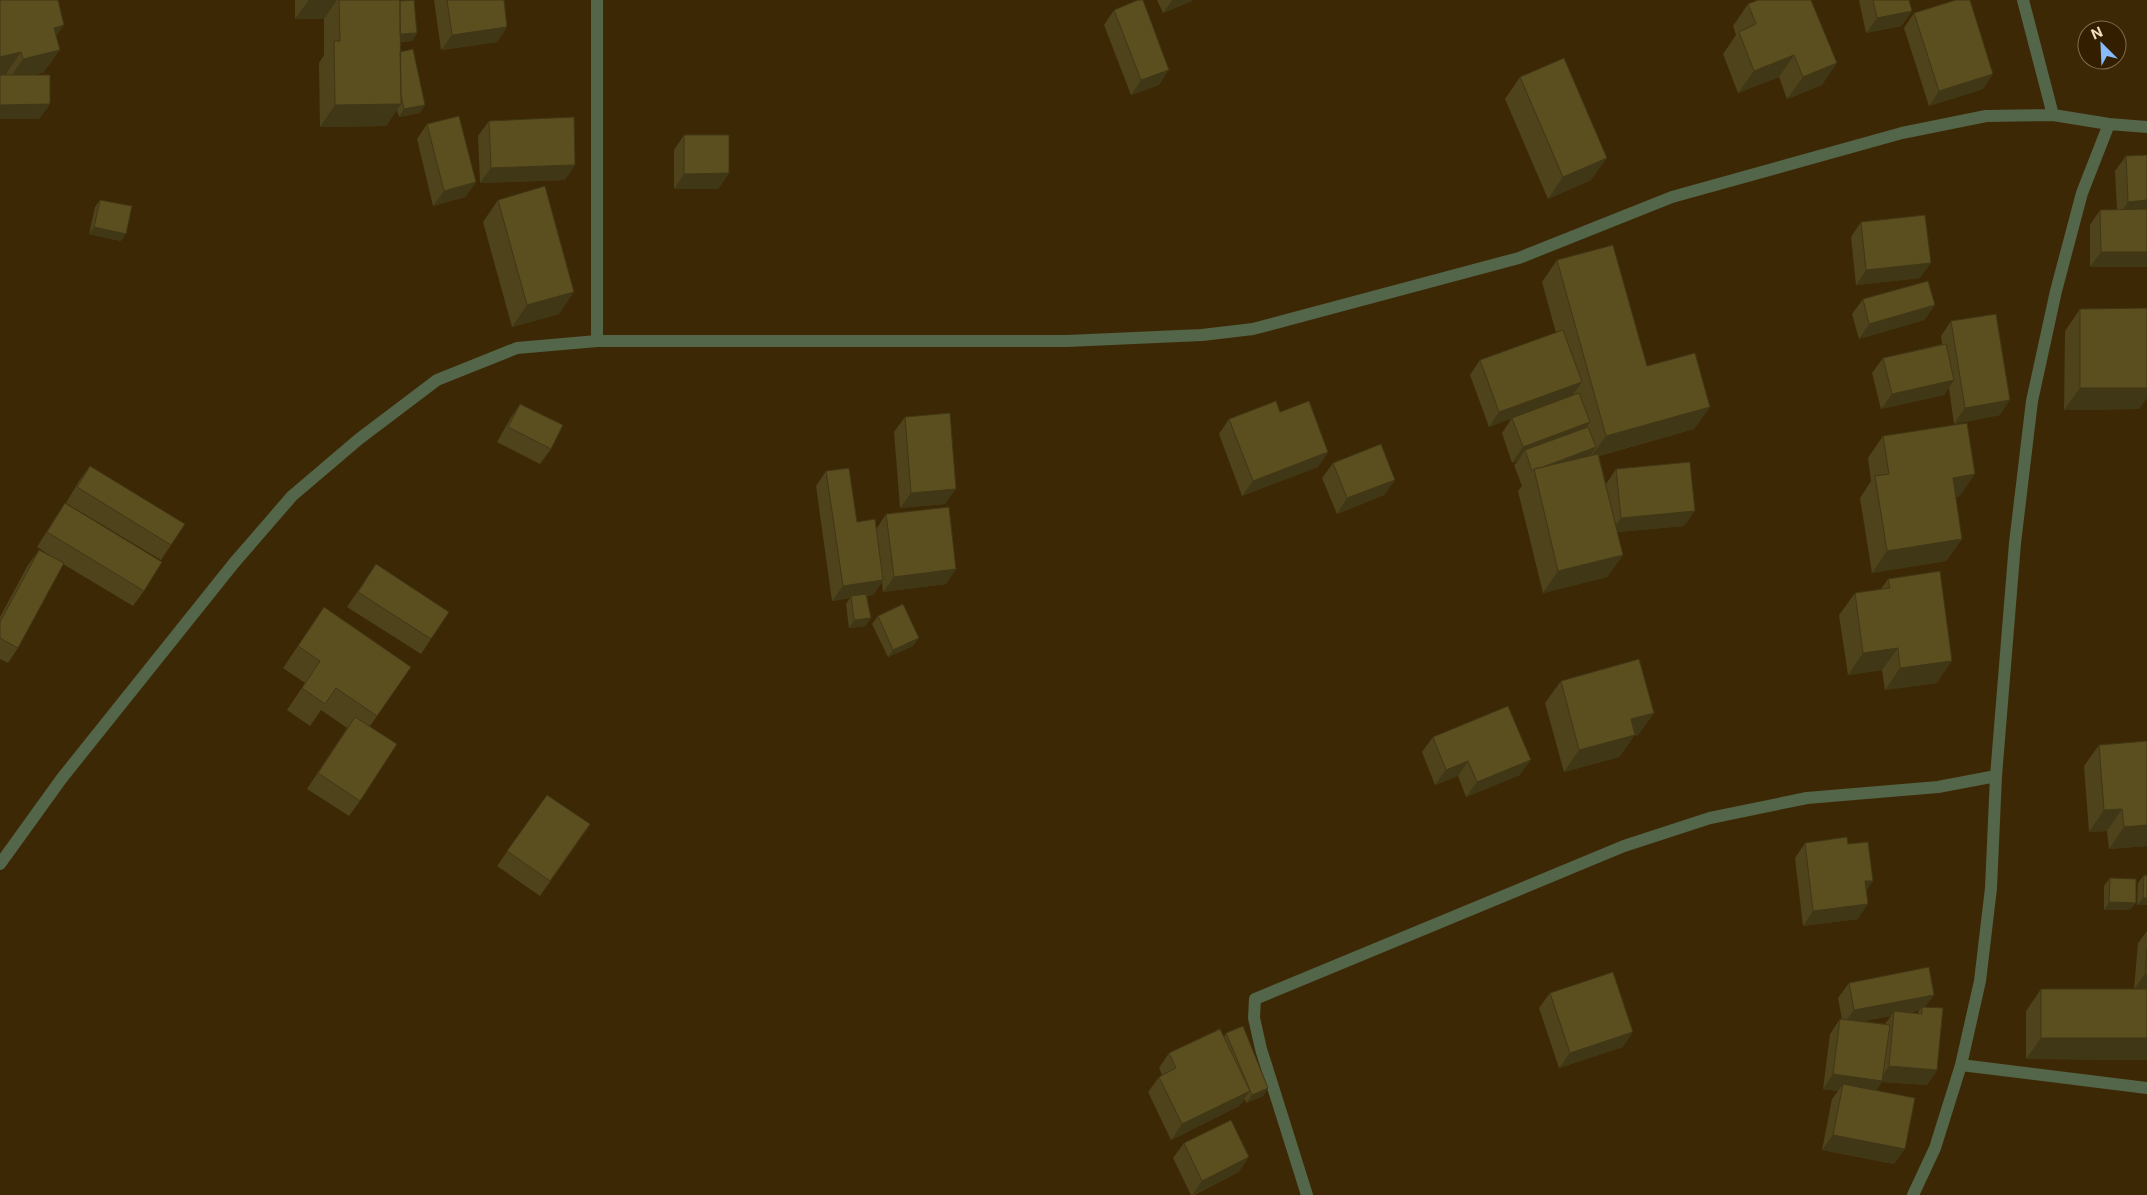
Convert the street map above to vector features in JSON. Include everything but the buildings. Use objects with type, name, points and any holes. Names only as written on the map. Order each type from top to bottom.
[{"type":"street","points":[[596,0],[597,341]]},
{"type":"street","points":[[2023,0],[2053,114]]},
{"type":"street","points":[[0,864],[68,770],[234,563],[292,496],[359,439],[437,380],[518,348],[597,341],[1067,341],[1202,335],[1253,329],[1519,258],[1672,197],[1902,132],[1986,116],[2053,114],[2109,124],[2147,127]]},
{"type":"street","points":[[1913,1195],[1935,1148],[1962,1065],[1982,972],[1991,888],[1996,776],[2015,543],[2032,401],[2056,291],[2082,193],[2109,124]]},
{"type":"street","points":[[1307,1195],[1261,1049],[1254,1018],[1254,999],[1624,846],[1710,818],[1807,798],[1938,787],[1996,776]]},
{"type":"street","points":[[1962,1065],[2147,1088]]}]
